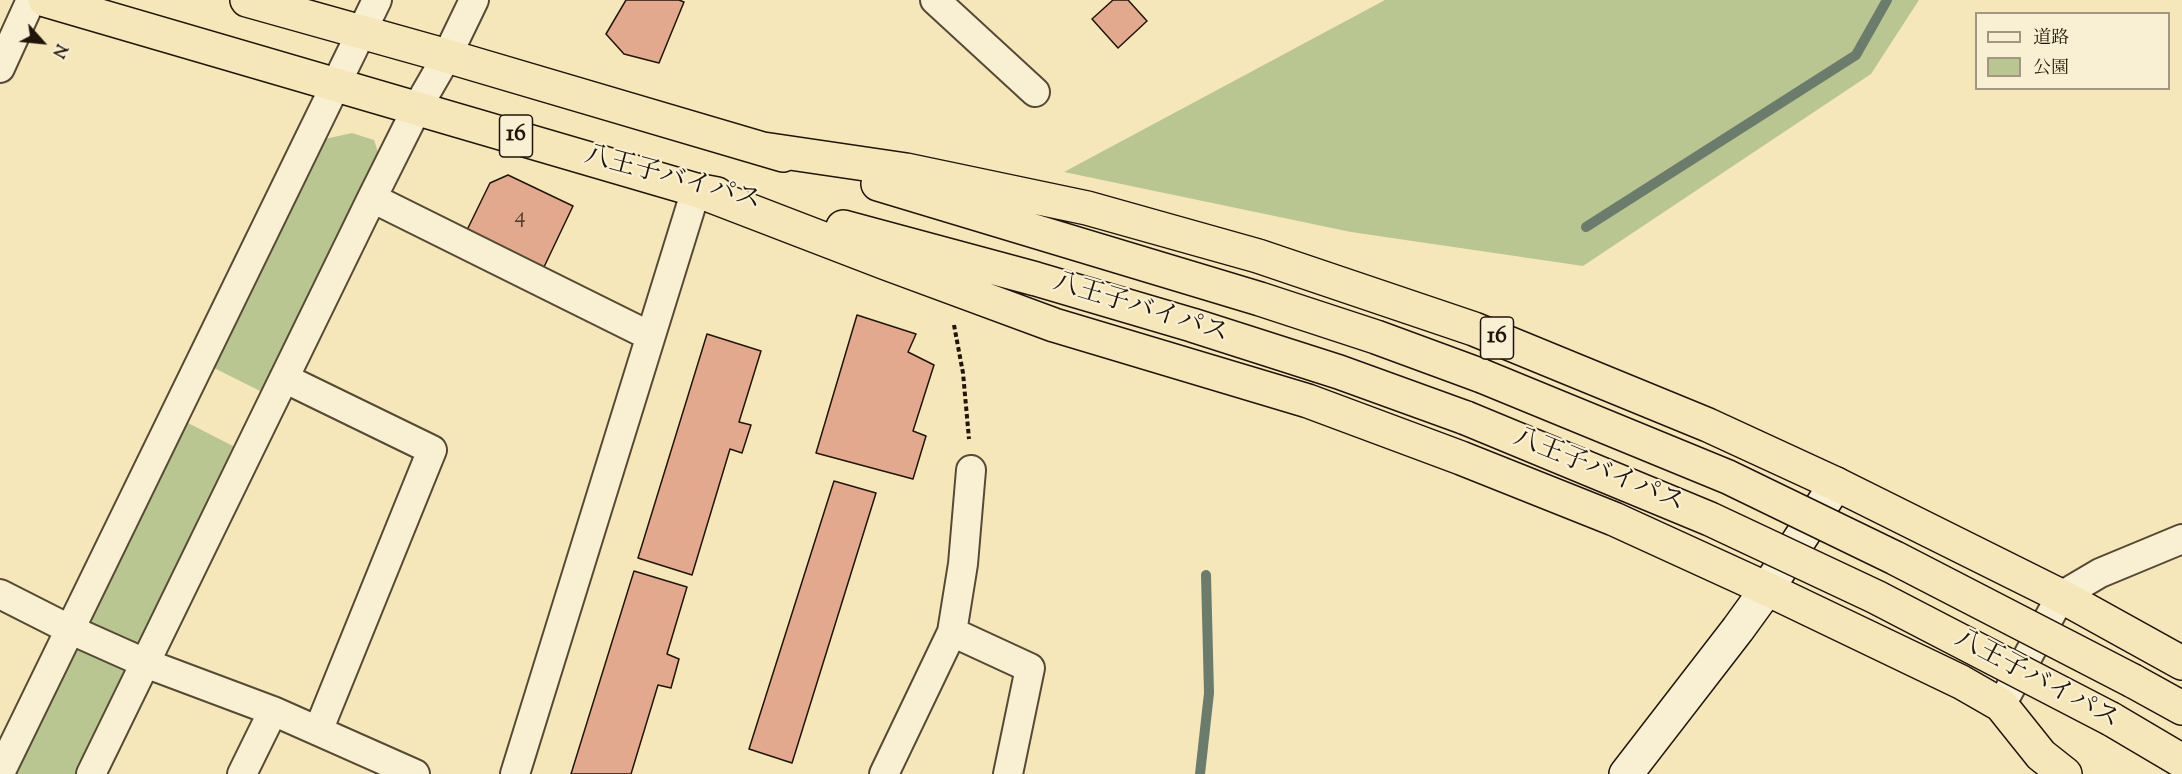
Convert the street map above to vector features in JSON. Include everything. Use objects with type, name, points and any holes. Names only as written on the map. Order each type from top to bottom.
[{"type":"highway","name":"八王子バイパス","points":[[45,0],[696,190],[758,203],[1036,279],[1181,321],[1339,372],[1466,418],[1720,523],[1876,597],[2111,719],[2182,761]]},
{"type":"highway","name":"八王子バイパス","points":[[247,0],[763,149],[1260,299],[1376,337],[1482,376],[1728,477],[1895,558],[2182,708]]},
{"type":"highway","name":"16","points":[[763,149],[906,170],[1086,207],[1258,256],[1474,329],[1707,425],[1836,484],[2061,596],[2182,663]]},
{"type":"highway","points":[[696,190],[1054,324],[1308,401],[1614,519],[1961,682],[2001,705],[2041,755],[2065,774]]},
{"type":"street","points":[[0,68],[31,0]]},
{"type":"street","points":[[0,773],[377,0]]},
{"type":"street","points":[[92,774],[372,198],[474,0]]},
{"type":"street","points":[[935,0],[1035,92]]},
{"type":"street","points":[[515,774],[696,190]]},
{"type":"street","points":[[372,198],[650,336]]},
{"type":"street","points":[[284,378],[432,450],[318,731]]},
{"type":"street","points":[[884,774],[952,632],[963,564],[971,470]]},
{"type":"street","points":[[1626,774],[1767,589],[1836,484]]},
{"type":"street","points":[[2001,705],[2061,596],[2100,573],[2182,539]]},
{"type":"street","points":[[0,594],[71,630],[145,663],[273,711],[415,774]]},
{"type":"street","points":[[952,632],[1030,668],[1008,774]]},
{"type":"street","points":[[242,774],[273,711]]},
{"type":"path","points":[[952,314],[963,373],[971,470]]},
{"type":"green space","points":[[1385,0],[1919,0],[1871,74],[1583,266],[1351,232],[1064,172]]},
{"type":"green space","points":[[352,133],[374,140],[380,158],[81,774],[4,774],[325,139]],"holes":[[[214,368],[262,392],[235,447],[186,422]]]},
{"type":"building","points":[[626,0],[679,0],[684,2],[659,63],[624,54],[606,34]]},
{"type":"building","points":[[1113,0],[1128,0],[1147,21],[1118,48],[1092,19]]},
{"type":"building","points":[[508,175],[573,206],[544,267],[467,230],[490,183]]},
{"type":"building","points":[[857,315],[916,334],[908,352],[934,365],[913,431],[926,436],[913,479],[816,453]]},
{"type":"building","points":[[707,334],[761,351],[739,422],[751,425],[742,453],[730,449],[692,575],[638,558]]},
{"type":"building","points":[[834,481],[876,493],[792,763],[749,749]]},
{"type":"building","points":[[634,571],[687,587],[667,654],[679,659],[671,688],[658,685],[631,774],[571,774]]},
{"type":"waterway","points":[[1586,227],[1856,55],[1887,0]]},
{"type":"waterway","points":[[1200,774],[1209,693],[1206,575]]}]
